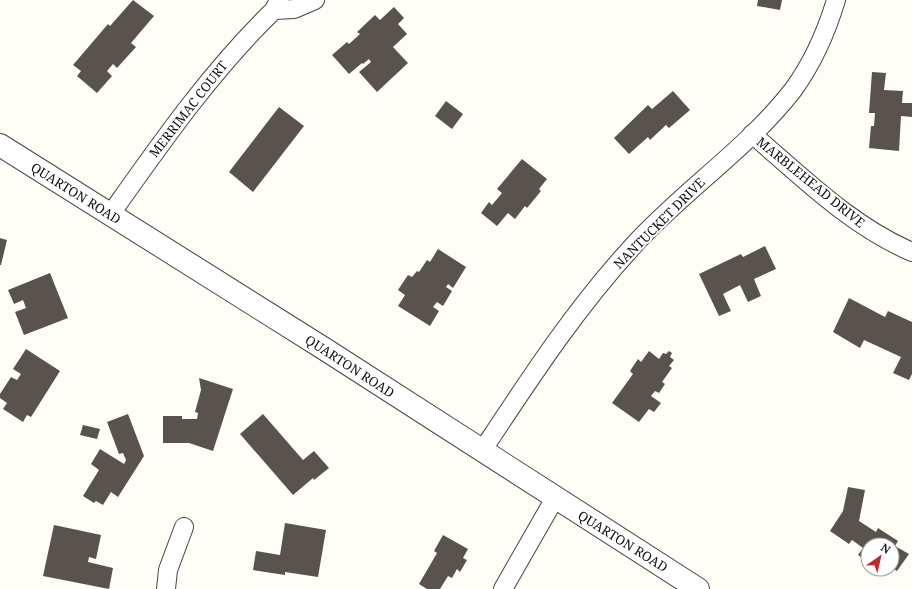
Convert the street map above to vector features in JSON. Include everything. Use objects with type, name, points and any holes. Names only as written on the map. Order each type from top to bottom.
[{"type":"street","name":"MERRIMAC COURT","points":[[110,215],[216,72],[276,5],[294,9],[315,0]]},
{"type":"street","name":"NANTUCKET DRIVE","points":[[482,451],[541,362],[579,310],[614,268],[666,214],[752,134],[794,89],[815,50],[836,0]]},
{"type":"street","name":"MARBLEHEAD DRIVE","points":[[752,134],[850,216],[876,234],[912,252]]},
{"type":"street","name":"QUARTON ROAD","points":[[0,145],[698,589]]},
{"type":"street","points":[[503,589],[555,498]]},
{"type":"street","points":[[166,589],[168,570],[184,527]]},
{"type":"building","points":[[133,0],[154,16],[131,43],[136,47],[117,68],[113,64],[107,71],[112,76],[97,93],[77,76],[81,71],[73,65],[108,24],[110,26]]},
{"type":"building","points":[[758,0],[782,0],[780,10],[757,6]]},
{"type":"building","points":[[394,7],[404,18],[398,24],[407,34],[393,47],[408,63],[377,92],[359,72],[371,62],[369,59],[349,74],[332,55],[347,42],[349,44],[360,34],[357,32],[375,15],[380,20]]},
{"type":"building","points":[[872,72],[886,73],[884,90],[903,91],[902,103],[912,103],[912,117],[901,116],[899,151],[869,148],[871,126],[874,126],[875,113],[869,113]]},
{"type":"building","points":[[673,91],[690,110],[669,128],[666,125],[650,140],[648,137],[629,154],[614,138],[648,105],[652,109]]},
{"type":"building","points":[[446,101],[463,114],[452,129],[435,116]]},
{"type":"building","points":[[279,107],[304,126],[253,192],[229,172]]},
{"type":"building","points":[[522,159],[547,179],[539,189],[541,191],[527,208],[525,206],[515,219],[508,213],[497,226],[481,213],[489,202],[492,205],[502,193],[497,189]]},
{"type":"building","points":[[0,238],[7,240],[1,265],[0,265]]},
{"type":"building","points":[[765,246],[776,269],[754,279],[761,296],[748,302],[740,285],[723,294],[731,311],[719,316],[699,274],[741,254],[743,257]]},
{"type":"building","points":[[438,249],[466,267],[453,288],[448,284],[446,287],[452,291],[443,306],[437,302],[433,307],[439,311],[430,326],[398,306],[405,295],[398,290],[408,275],[412,277],[417,271],[419,272],[427,260],[430,262]]},
{"type":"building","points":[[50,273],[68,318],[24,335],[15,312],[26,308],[23,300],[14,304],[8,290]]},
{"type":"building","points":[[849,298],[885,317],[888,311],[912,322],[912,374],[909,380],[893,373],[901,357],[864,340],[860,348],[833,332]]},
{"type":"building","points":[[26,349],[60,371],[31,417],[27,415],[23,422],[3,409],[7,403],[0,398],[0,394],[11,377],[17,380],[21,374],[13,369]]},
{"type":"building","points":[[649,351],[659,359],[663,353],[666,354],[669,351],[672,353],[670,357],[674,360],[669,366],[672,368],[662,382],[665,384],[659,393],[655,391],[651,396],[661,403],[654,412],[649,409],[639,422],[612,403],[633,374],[630,371],[638,359],[641,362]]},
{"type":"building","points":[[199,378],[233,389],[213,451],[189,443],[163,443],[163,416],[182,416],[182,419],[197,419],[198,413],[195,412],[201,390]]},
{"type":"building","points":[[128,414],[144,456],[118,497],[111,492],[103,505],[96,501],[94,503],[83,496],[99,470],[91,464],[100,449],[124,464],[126,460],[123,453],[119,454],[107,422]]},
{"type":"building","points":[[263,414],[303,460],[314,451],[329,468],[314,480],[313,478],[293,495],[240,434]]},
{"type":"building","points":[[83,425],[100,429],[97,439],[80,435]]},
{"type":"building","points":[[848,487],[865,490],[859,521],[876,532],[878,528],[892,537],[860,537],[860,546],[852,540],[849,544],[830,531],[843,511]]},
{"type":"building","points":[[285,523],[326,530],[318,577],[285,572],[285,575],[253,570],[256,551],[280,555]]},
{"type":"building","points":[[54,525],[101,535],[96,559],[89,557],[88,562],[113,568],[109,589],[43,576]]},
{"type":"building","points":[[443,535],[468,549],[463,558],[467,560],[460,572],[457,569],[452,578],[448,576],[440,589],[427,589],[419,584],[437,553],[434,551]]},
{"type":"building","points":[[900,549],[909,554],[900,567]]}]
